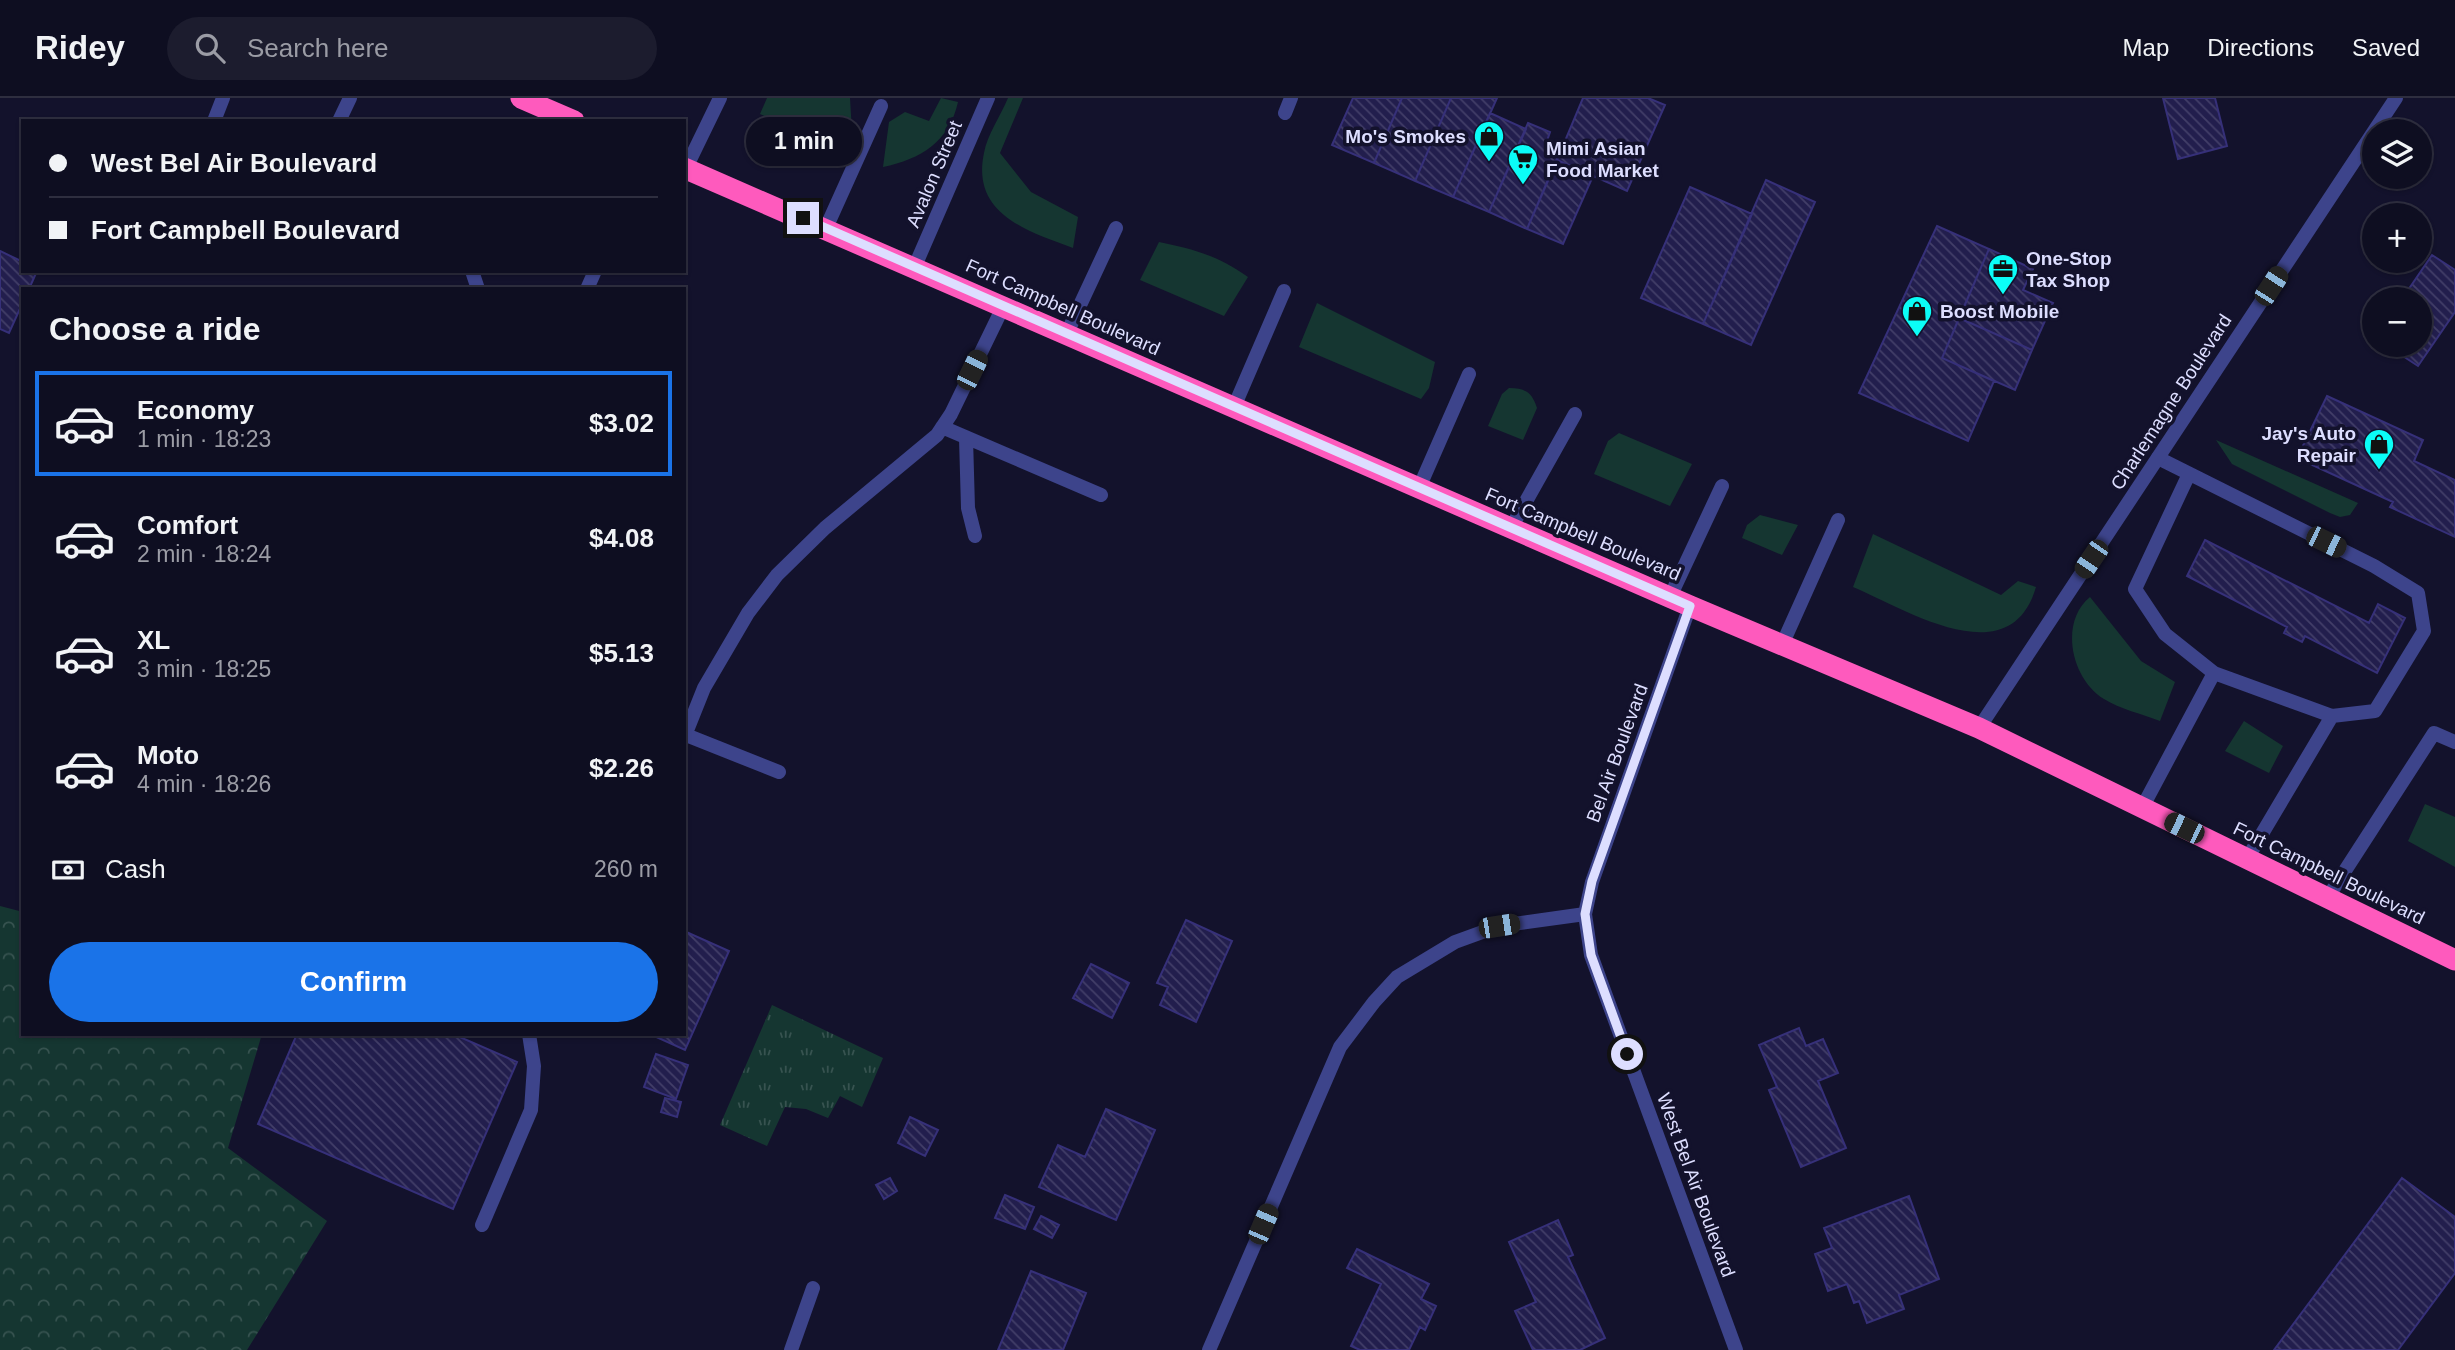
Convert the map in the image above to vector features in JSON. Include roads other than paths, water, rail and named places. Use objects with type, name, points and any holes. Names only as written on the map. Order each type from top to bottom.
[{"type":"highway","points":[[521,98],[570,119]]},
{"type":"highway","name":"Fort Campbell Boulevard","points":[[686,168],[1511,528],[1979,728],[2455,960]]},
{"type":"street","points":[[215,119],[223,98]]},
{"type":"street","points":[[340,119],[350,98]]},
{"type":"street","points":[[686,166],[720,98]]},
{"type":"street","name":"Avalon Street","points":[[915,266],[988,98]]},
{"type":"street","points":[[1285,113],[1291,98]]},
{"type":"street","name":"Charlemagne Boulevard","points":[[1979,728],[2396,98]]},
{"type":"street","points":[[826,228],[881,106]]},
{"type":"street","points":[[1067,333],[1116,228]]},
{"type":"street","points":[[1234,407],[1284,291]]},
{"type":"street","points":[[686,733],[704,688],[748,613],[777,575],[825,528],[942,427],[1004,305]]},
{"type":"street","points":[[1419,488],[1469,374]]},
{"type":"street","points":[[1511,528],[1575,414]]},
{"type":"street","points":[[942,427],[1101,495]]},
{"type":"street","points":[[966,438],[968,508],[975,536]]},
{"type":"street","points":[[2158,458],[2374,566],[2418,593],[2424,631],[2375,711],[2332,716],[2214,673],[2165,634],[2135,589],[2189,474]]},
{"type":"street","name":"Bel Air Boulevard","points":[[1585,914],[1592,881],[1680,601],[1722,486]]},
{"type":"street","points":[[1782,645],[1838,520]]},
{"type":"street","points":[[2142,807],[2214,673]]},
{"type":"street","points":[[2247,859],[2332,716]]},
{"type":"street","points":[[2328,897],[2434,733],[2455,742]]},
{"type":"street","points":[[686,736],[779,772]]},
{"type":"street","points":[[1209,1350],[1340,1047],[1374,1002],[1397,977],[1455,942],[1499,926],[1585,914]]},
{"type":"street","name":"West Bel Air Boulevard","points":[[1585,914],[1591,955],[1737,1350]]},
{"type":"street","points":[[482,1225],[531,1110],[534,1066],[529,1036]]},
{"type":"street","points":[[791,1350],[813,1288]]},
{"type":"place","name":"Mo's Smokes","points":[[1489,163]]},
{"type":"place","name":"Mimi Asian Food Market","points":[[1523,186]]},
{"type":"place","name":"One-Stop Tax Shop","points":[[2003,296]]},
{"type":"place","name":"Boost Mobile","points":[[1917,338]]},
{"type":"place","name":"Jay's Auto Repair","points":[[2379,471]]}]
